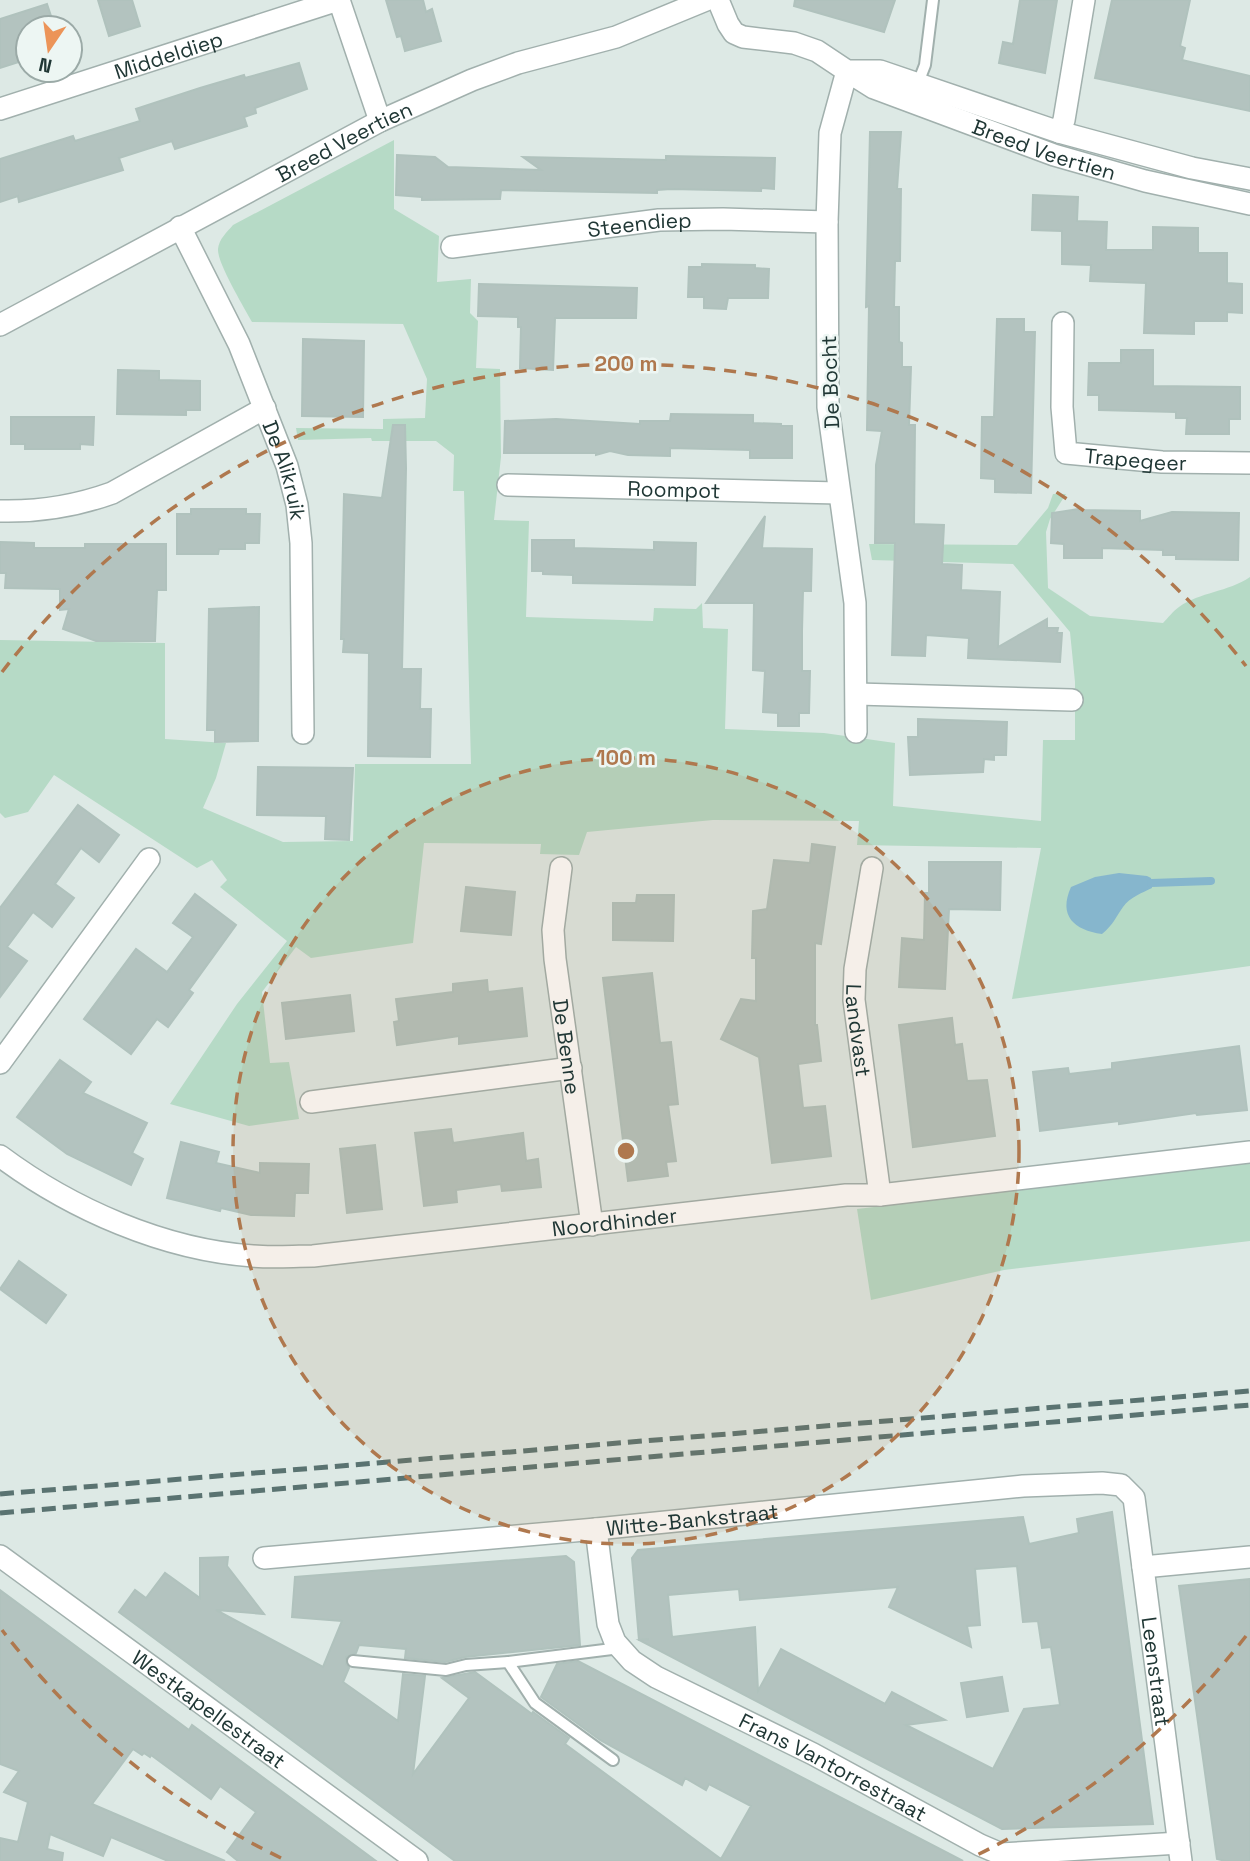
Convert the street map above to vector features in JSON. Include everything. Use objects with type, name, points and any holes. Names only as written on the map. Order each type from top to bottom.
[{"type":"street","name":"Middeldiep","points":[[0,109],[339,0],[380,121]]},
{"type":"street","name":"Breed Veertien","points":[[0,325],[380,121],[472,80],[518,63],[616,37],[706,0]]},
{"type":"street","name":"Breed Veertien","points":[[718,0],[734,33],[743,37],[794,43],[817,51],[874,88],[897,98],[1054,155],[1145,181],[1250,204]]},
{"type":"street","points":[[1059,132],[1084,0]]},
{"type":"street","name":"Breed Veertien","points":[[847,71],[880,72],[918,82],[1059,132],[1192,168],[1250,179]]},
{"type":"street","name":"De Bocht","points":[[847,71],[830,133],[827,222],[828,407],[855,603],[856,732]]},
{"type":"street","name":"Steendiep","points":[[452,247],[659,220],[827,222]]},
{"type":"street","name":"De Alikruik","points":[[180,227],[239,344],[287,466],[297,505],[300,531],[303,733]]},
{"type":"street","name":"Trapegeer","points":[[1063,323],[1062,407],[1066,453],[1162,462],[1250,463]]},
{"type":"street","points":[[0,511],[46,510],[91,501],[112,493],[265,408]]},
{"type":"street","name":"Roompot","points":[[508,485],[839,493]]},
{"type":"street","points":[[857,694],[1072,700]]},
{"type":"street","points":[[0,1063],[149,859]]},
{"type":"street","name":"De Benne","points":[[561,868],[553,930],[554,949],[592,1225]]},
{"type":"street","name":"Landvast","points":[[872,868],[855,969],[855,1000],[880,1195]]},
{"type":"street","points":[[311,1102],[571,1068]]},
{"type":"street","name":"Noordhinder","points":[[0,1156],[34,1181],[142,1233],[213,1251],[253,1256],[313,1256],[1250,1152]]},
{"type":"street","name":"Witte-Bankstraat","points":[[264,1558],[596,1529],[1023,1486],[1102,1483],[1121,1485]]},
{"type":"street","name":"Leenstraat","points":[[1121,1485],[1134,1498],[1180,1852]]},
{"type":"street","name":"Frans Vantorrestraat","points":[[596,1529],[608,1624],[615,1642],[632,1661],[656,1677],[813,1754],[980,1853],[1180,1852]]},
{"type":"street","name":"Westkapellestraat","points":[[0,1556],[417,1861]]},
{"type":"street","points":[[1143,1567],[1250,1557]]},
{"type":"lane","points":[[918,82],[925,65],[933,0]]},
{"type":"lane","points":[[353,1661],[446,1670],[466,1665],[620,1648]]},
{"type":"lane","points":[[508,1662],[535,1703],[613,1760]]},
{"type":"green space","points":[[394,140],[394,209],[439,236],[437,282],[471,279],[470,313],[478,321],[476,368],[500,369],[501,457],[494,520],[529,521],[526,617],[653,621],[654,608],[696,609],[702,603],[703,628],[728,629],[725,729],[824,733],[895,743],[893,806],[1041,821],[1043,740],[1075,740],[1075,682],[1070,632],[1013,564],[872,560],[869,544],[1017,545],[1048,508],[1053,494],[1066,494],[1050,519],[1046,532],[1048,588],[1090,616],[1163,623],[1187,602],[1250,577],[1250,966],[1012,999],[1041,848],[857,845],[859,821],[713,820],[587,832],[579,855],[540,854],[541,844],[424,843],[413,943],[311,958],[296,947],[262,992],[270,1063],[289,1062],[299,1119],[249,1126],[170,1104],[237,1004],[287,941],[220,887],[227,880],[212,860],[197,868],[54,775],[28,812],[5,818],[0,813],[0,640],[165,643],[165,739],[226,743],[216,778],[203,808],[283,842],[353,841],[355,764],[471,764],[464,491],[453,491],[454,455],[436,441],[372,441],[371,438],[298,440],[296,428],[383,429],[383,419],[425,418],[427,379],[403,324],[252,322],[226,274],[218,249],[233,225]]},
{"type":"green space","points":[[1250,1163],[1250,1241],[1004,1270],[871,1300],[857,1209]]},
{"type":"water","points":[[1119,873],[1147,876],[1151,878],[1152,888],[1129,901],[1102,934],[1076,925],[1066,906],[1071,887],[1095,877]]},
{"type":"building","points":[[98,0],[132,0],[140,26],[109,36]]},
{"type":"building","points":[[386,0],[423,0],[426,12],[432,9],[441,41],[405,51],[401,36],[397,37]]},
{"type":"building","points":[[795,0],[895,0],[884,32],[794,6]]},
{"type":"building","points":[[1020,0],[1057,0],[1045,73],[999,63],[1003,42],[1013,44]]},
{"type":"building","points":[[1112,0],[1190,0],[1180,46],[1185,48],[1182,60],[1250,76],[1250,111],[1095,78]]},
{"type":"building","points":[[47,4],[50,14],[16,14]]},
{"type":"building","points":[[14,15],[14,64],[0,68],[0,19]]},
{"type":"building","points":[[299,63],[307,89],[255,108],[256,113],[244,117],[247,126],[175,149],[172,141],[119,158],[123,170],[19,202],[18,196],[0,202],[0,159],[73,136],[75,141],[140,121],[136,109],[244,75],[245,78]]},
{"type":"building","points":[[870,132],[901,132],[897,189],[901,189],[900,261],[895,261],[894,307],[899,307],[902,367],[911,367],[909,425],[915,425],[914,524],[944,525],[942,564],[962,565],[961,590],[1000,592],[998,647],[1047,619],[1047,628],[1058,628],[1057,633],[1062,633],[1060,662],[968,658],[969,638],[926,635],[925,656],[892,655],[895,543],[875,543],[876,465],[882,431],[867,430],[869,306],[866,307]]},
{"type":"building","points":[[397,155],[435,157],[448,167],[541,170],[523,157],[666,160],[666,156],[775,158],[774,189],[671,189],[657,190],[657,193],[501,190],[500,199],[422,200],[422,197],[396,195]]},
{"type":"building","points":[[1033,195],[1078,197],[1077,221],[1107,222],[1106,250],[1153,250],[1153,227],[1198,228],[1198,253],[1227,253],[1227,283],[1242,284],[1242,313],[1227,312],[1227,321],[1194,321],[1194,334],[1144,333],[1146,283],[1090,281],[1091,265],[1062,264],[1062,231],[1032,230]]},
{"type":"building","points":[[702,264],[755,265],[755,268],[769,269],[768,298],[728,298],[726,309],[704,308],[704,297],[688,297],[689,267],[702,267]]},
{"type":"building","points":[[479,284],[637,288],[636,318],[555,318],[553,370],[520,368],[521,327],[518,327],[518,317],[478,316]]},
{"type":"building","points":[[997,319],[1024,319],[1024,332],[1035,332],[1031,493],[995,492],[995,479],[981,478],[982,417],[994,417]]},
{"type":"building","points":[[303,339],[364,341],[363,417],[302,416]]},
{"type":"building","points":[[1121,350],[1153,350],[1153,386],[1240,387],[1240,419],[1229,419],[1229,434],[1186,434],[1187,418],[1176,418],[1176,412],[1099,410],[1099,395],[1088,395],[1089,363],[1121,363]]},
{"type":"building","points":[[118,370],[159,371],[159,380],[200,381],[200,410],[186,410],[186,415],[117,414]]},
{"type":"building","points":[[671,414],[753,415],[753,423],[792,426],[792,458],[750,458],[750,450],[670,448],[670,456],[628,455],[610,451],[596,455],[504,453],[505,421],[556,419],[640,424],[640,421],[670,421]]},
{"type":"building","points":[[11,417],[94,417],[93,445],[80,444],[80,449],[25,449],[25,444],[11,444]]},
{"type":"building","points":[[393,425],[405,425],[402,669],[421,669],[420,709],[431,709],[430,757],[368,756],[369,653],[343,652],[344,639],[341,639],[344,494],[382,498]]},
{"type":"building","points":[[191,509],[246,509],[246,514],[260,514],[259,543],[245,543],[245,549],[219,549],[218,554],[177,554],[177,514],[191,514]]},
{"type":"building","points":[[1079,509],[1140,511],[1140,521],[1172,512],[1239,513],[1238,560],[1176,559],[1176,555],[1163,555],[1163,550],[1102,548],[1102,558],[1064,558],[1064,544],[1051,543],[1052,513]]},
{"type":"building","points":[[765,516],[762,548],[812,549],[811,591],[803,591],[802,631],[802,671],[810,671],[809,713],[799,713],[799,726],[778,726],[778,713],[763,712],[765,671],[753,670],[754,603],[706,603]]},
{"type":"building","points":[[532,540],[574,540],[574,548],[654,550],[654,542],[696,543],[695,585],[573,583],[573,575],[532,571]]},
{"type":"building","points":[[0,542],[34,543],[34,548],[85,548],[85,544],[166,544],[166,590],[157,590],[155,641],[96,641],[63,629],[69,609],[60,610],[60,589],[5,588],[6,573],[0,573]]},
{"type":"building","points":[[259,607],[258,741],[215,742],[215,730],[207,730],[209,609]]},
{"type":"building","points":[[918,719],[1007,722],[1006,755],[994,755],[994,760],[984,759],[983,772],[910,775],[908,737],[918,737]]},
{"type":"building","points":[[258,767],[353,768],[349,840],[325,839],[326,816],[257,815]]},
{"type":"building","points":[[78,805],[119,835],[99,862],[81,848],[55,884],[74,898],[52,927],[33,912],[7,947],[27,961],[0,997],[0,908]]},
{"type":"building","points":[[812,844],[835,847],[821,944],[815,943],[815,1025],[821,1061],[798,1064],[803,1108],[825,1106],[831,1156],[772,1163],[759,1057],[721,1039],[741,999],[756,1001],[756,958],[752,958],[753,911],[767,909],[774,860],[810,863]]},
{"type":"building","points":[[929,862],[1001,862],[1000,910],[949,909],[945,989],[899,987],[902,938],[924,940]]},
{"type":"building","points":[[466,887],[515,892],[511,935],[461,931]]},
{"type":"building","points":[[195,894],[236,925],[189,990],[193,993],[168,1027],[157,1019],[131,1054],[84,1019],[136,949],[167,972],[193,937],[173,923]]},
{"type":"building","points":[[637,895],[674,895],[673,941],[613,940],[613,903],[636,903]]},
{"type":"building","points":[[652,973],[660,1043],[671,1042],[678,1104],[668,1105],[676,1161],[666,1162],[668,1176],[628,1181],[603,978]]},
{"type":"building","points":[[487,980],[488,992],[522,988],[527,1036],[459,1044],[459,1036],[397,1045],[394,1022],[399,1021],[396,999],[453,992],[453,984]]},
{"type":"building","points":[[350,995],[354,1031],[286,1039],[282,1003]]},
{"type":"building","points":[[952,1018],[955,1045],[962,1044],[967,1081],[987,1080],[995,1136],[913,1147],[899,1025]]},
{"type":"building","points":[[1239,1046],[1247,1110],[1196,1113],[1119,1124],[1119,1121],[1040,1131],[1033,1072],[1068,1068],[1069,1074],[1112,1069],[1112,1063]]},
{"type":"building","points":[[60,1060],[91,1082],[83,1093],[147,1123],[132,1153],[143,1159],[131,1185],[67,1154],[17,1117]]},
{"type":"building","points":[[451,1129],[453,1143],[523,1133],[526,1161],[538,1159],[541,1187],[502,1191],[501,1184],[456,1190],[457,1202],[424,1206],[415,1133]]},
{"type":"building","points":[[181,1142],[219,1152],[216,1163],[260,1173],[260,1163],[309,1164],[308,1193],[295,1193],[294,1216],[251,1215],[221,1208],[220,1211],[167,1198]]},
{"type":"building","points":[[375,1145],[382,1209],[347,1213],[340,1149]]},
{"type":"building","points":[[19,1261],[66,1295],[46,1323],[0,1289]]},
{"type":"building","points":[[1112,1512],[1153,1824],[1002,1829],[639,1640],[632,1558],[638,1550],[1023,1517],[1029,1544],[1079,1533],[1077,1519]],"holes":[[[1017,1566],[1023,1622],[1038,1621],[1042,1648],[1051,1647],[1060,1705],[1024,1709],[993,1769],[906,1725],[945,1720],[892,1692],[885,1704],[781,1649],[758,1691],[755,1627],[672,1637],[668,1595],[739,1589],[740,1600],[898,1587],[889,1607],[971,1647],[967,1626],[980,1625],[975,1569]]]},
{"type":"building","points":[[566,1556],[574,1562],[580,1645],[465,1657],[445,1662],[405,1658],[406,1649],[359,1645],[356,1653],[346,1657],[349,1668],[343,1682],[398,1721],[403,1674],[425,1676],[413,1774],[469,1698],[442,1678],[475,1672],[569,1738],[565,1744],[721,1859],[751,1806],[709,1784],[706,1790],[685,1778],[682,1785],[600,1740],[541,1697],[557,1664],[578,1661],[963,1861],[455,1861],[119,1612],[135,1590],[146,1598],[165,1573],[200,1598],[200,1558],[228,1557],[227,1566],[264,1614],[216,1610],[323,1667],[342,1621],[292,1617],[295,1577]]},
{"type":"building","points":[[1250,1579],[1250,1861],[1226,1861],[1217,1859],[1179,1586]]},
{"type":"building","points":[[0,1590],[189,1730],[192,1725],[376,1861],[238,1861],[227,1852],[256,1812],[220,1786],[211,1799],[151,1755],[142,1755],[133,1749],[92,1804],[225,1861],[168,1861],[111,1837],[103,1856],[50,1834],[47,1849],[63,1853],[62,1861],[0,1861],[0,1838],[18,1842],[28,1802],[4,1792],[19,1771],[0,1764]]},
{"type":"building","points":[[1002,1677],[1008,1711],[967,1717],[961,1683]]},
{"type":"waterway","points":[[1151,883],[1211,881]]},
{"type":"railway","points":[[0,1494],[1250,1391]]},
{"type":"railway","points":[[0,1513],[1250,1405]]}]
